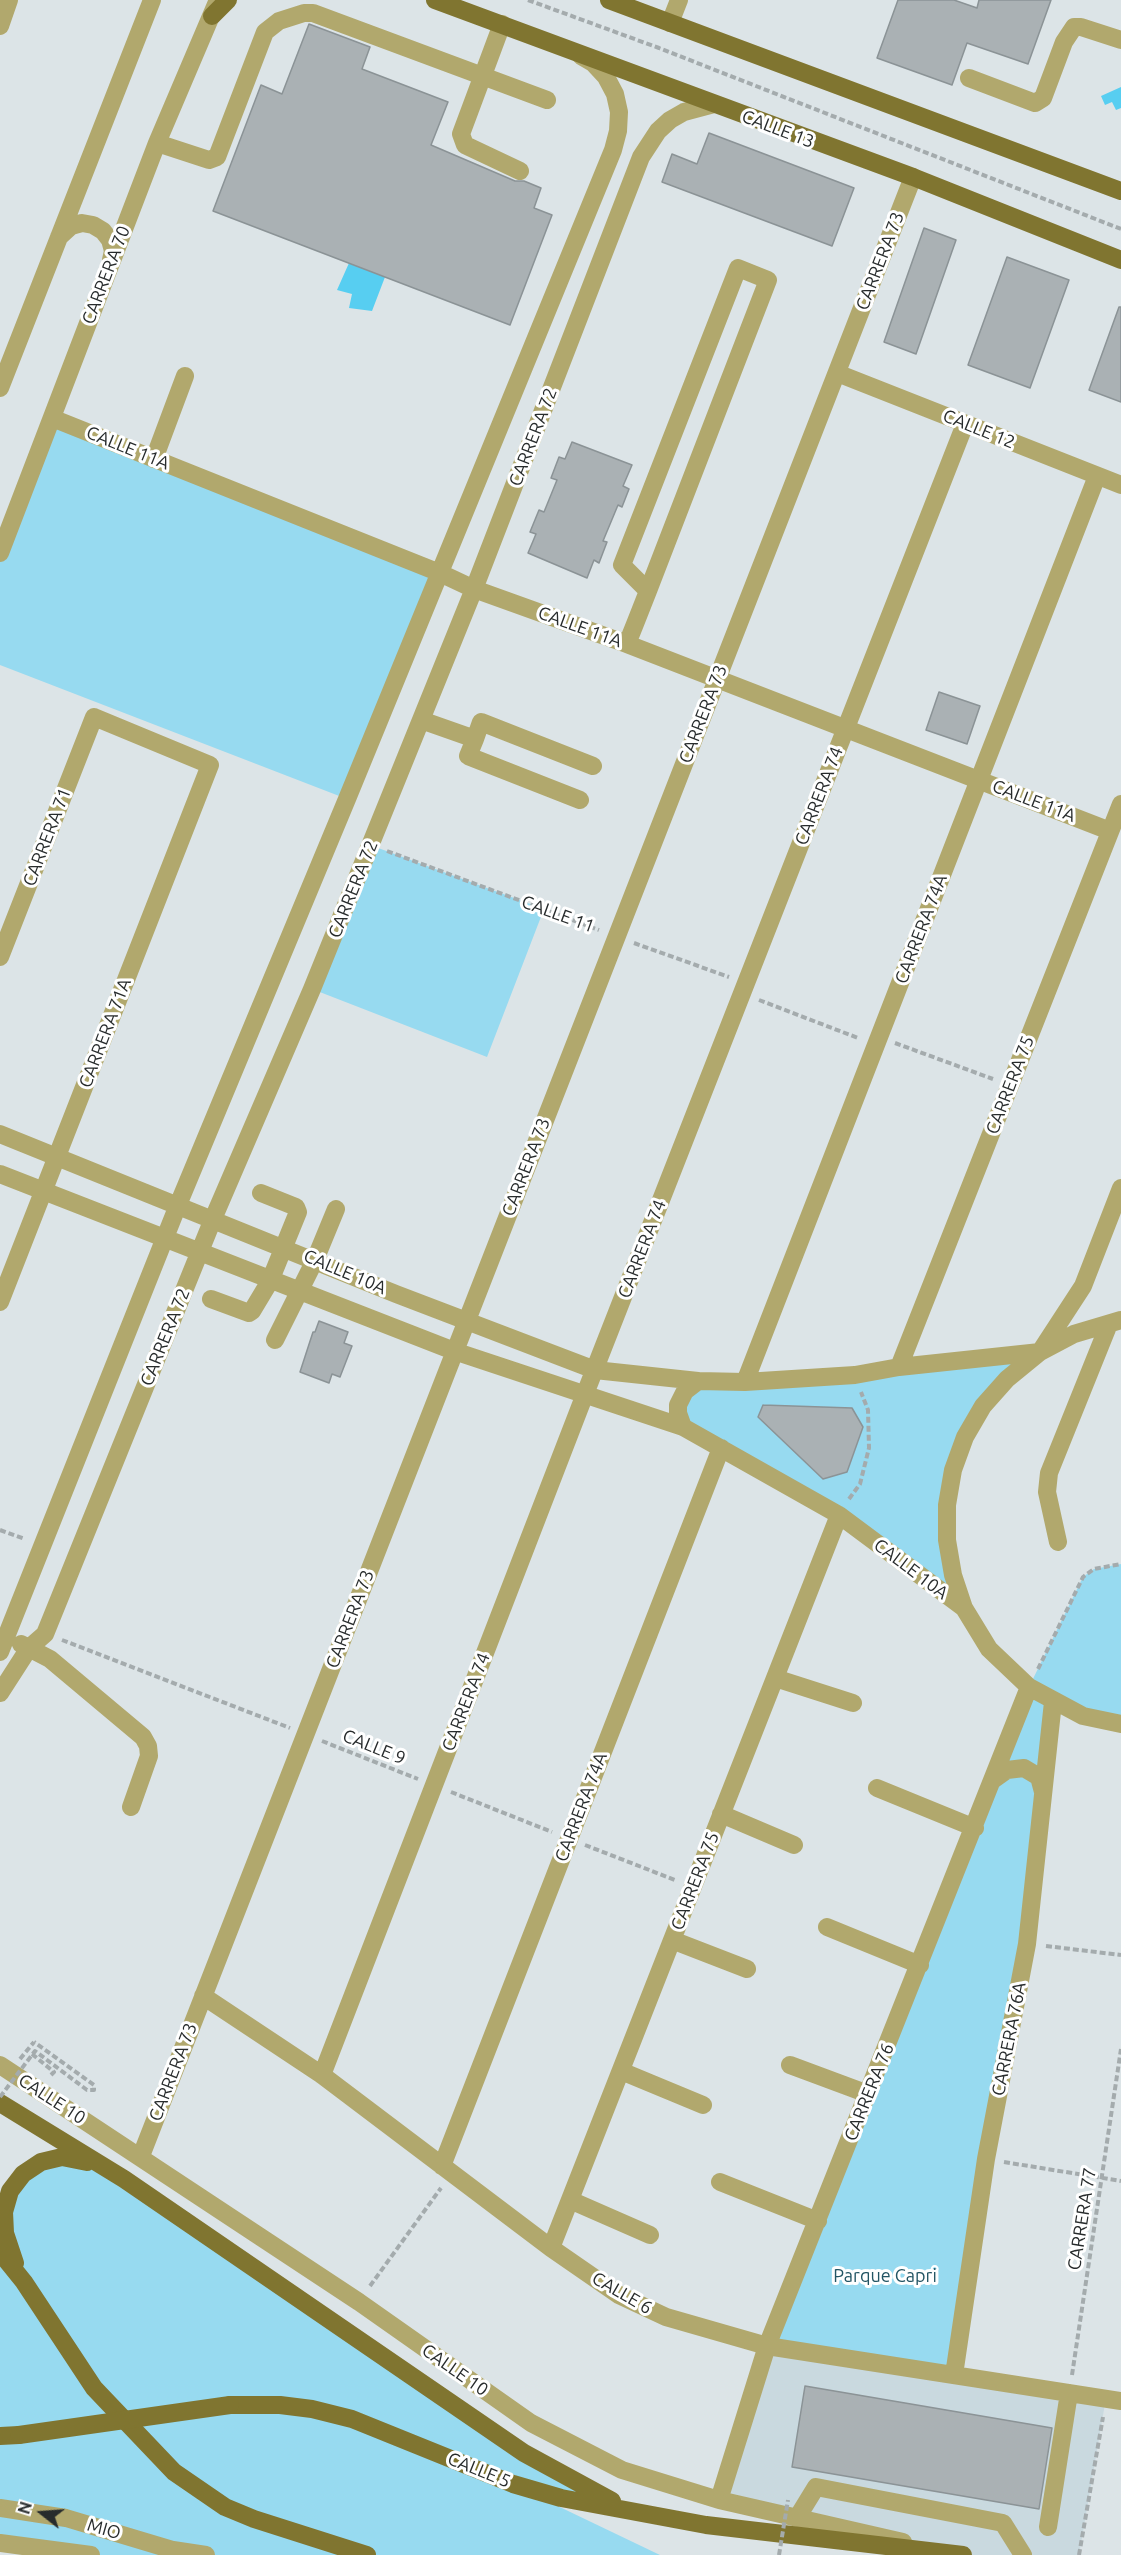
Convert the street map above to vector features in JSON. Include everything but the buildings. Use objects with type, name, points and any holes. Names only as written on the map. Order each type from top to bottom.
[{"type":"main road","points":[[215,8],[228,0]]},
{"type":"main road","name":"CALLE 13","points":[[435,0],[913,177],[1121,260]]},
{"type":"main road","points":[[609,0],[648,7],[670,23],[1121,191]]},
{"type":"main road","name":"CALLE 10","points":[[0,2103],[124,2179],[524,2453],[627,2510]]},
{"type":"main road","points":[[24,2282],[9,2251],[4,2212],[10,2191],[23,2174],[41,2162],[62,2157],[83,2160],[124,2179]]},
{"type":"main road","points":[[0,2252],[24,2282],[94,2388],[174,2472],[225,2507],[284,2529],[367,2555]]},
{"type":"main road","name":"CALLE 5","points":[[0,2436],[230,2405],[291,2407],[352,2419],[513,2484],[561,2498],[706,2525],[963,2555]]},
{"type":"street","points":[[0,26],[9,0]]},
{"type":"street","points":[[0,388],[152,0]]},
{"type":"street","points":[[670,23],[679,0]]},
{"type":"street","name":"CARRERA 70","points":[[0,553],[157,143],[215,8]]},
{"type":"street","points":[[157,143],[209,160],[217,157],[265,32],[279,21],[304,13],[313,13],[547,100]]},
{"type":"street","points":[[502,24],[460,134],[465,145],[520,171]]},
{"type":"street","points":[[969,78],[1035,103],[1043,98],[1064,42],[1074,27],[1081,27],[1121,40]]},
{"type":"street","name":"CARRERA 72","points":[[3,1645],[177,1205],[440,573],[618,131],[619,112],[615,94],[606,77],[593,63],[577,53]]},
{"type":"street","name":"CARRERA 72","points":[[0,1693],[28,1648],[45,1634],[213,1219],[370,845],[474,589],[641,157],[658,131],[670,120],[684,112],[714,104]]},
{"type":"street","name":"CARRERA 73","points":[[141,2156],[913,177]]},
{"type":"street","points":[[56,242],[71,226],[82,223],[93,225],[103,231],[110,240],[113,251],[111,262]]},
{"type":"street","points":[[627,644],[648,591],[768,280],[738,268],[622,566],[648,591]]},
{"type":"street","name":"CALLE 12","points":[[837,373],[1121,485]]},
{"type":"street","points":[[154,459],[185,376]]},
{"type":"street","name":"CALLE 11A","points":[[52,418],[440,573],[474,589],[627,644],[1110,831]]},
{"type":"street","name":"CARRERA 74","points":[[322,2075],[585,1394],[965,424]]},
{"type":"street","name":"CARRERA 74A","points":[[745,1382],[1097,476]]},
{"type":"street","name":"CARRERA 71A","points":[[0,1302],[210,765],[94,717]]},
{"type":"street","name":"CARRERA 71","points":[[0,957],[94,717]]},
{"type":"street","points":[[421,720],[475,739]]},
{"type":"street","points":[[580,800],[468,756],[481,722],[593,766]]},
{"type":"street","name":"CARRERA 75","points":[[899,1367],[1121,804]]},
{"type":"street","name":"CALLE 10A","points":[[0,1134],[466,1321],[595,1370],[698,1381],[745,1382],[855,1375],[899,1367],[1040,1352],[1074,1334],[1115,1322]]},
{"type":"street","name":"CALLE 10A","points":[[0,1174],[454,1351],[683,1428],[839,1515],[964,1608],[989,1649],[1029,1687],[1053,1702],[1083,1716],[1121,1724]]},
{"type":"street","points":[[964,1608],[953,1575],[947,1540],[947,1505],[953,1470],[965,1437],[983,1406],[1006,1379],[1040,1352],[1083,1286],[1121,1188]]},
{"type":"street","points":[[211,1299],[249,1313],[270,1281],[285,1247],[297,1209],[261,1193]]},
{"type":"street","points":[[275,1340],[315,1260],[336,1209]]},
{"type":"street","points":[[1058,1542],[1047,1492],[1049,1473],[1115,1322]]},
{"type":"street","points":[[683,1428],[678,1405],[685,1391],[698,1381]]},
{"type":"street","name":"CARRERA 74A","points":[[446,2170],[568,1838],[721,1448]]},
{"type":"street","name":"CARRERA 75","points":[[551,2248],[839,1515]]},
{"type":"street","points":[[3,1645],[28,1648],[50,1659],[143,1737],[148,1746],[149,1756],[131,1808]]},
{"type":"street","points":[[775,1678],[853,1703]]},
{"type":"street","name":"CARRERA 76","points":[[719,2500],[768,2346],[1029,1687]]},
{"type":"street","name":"CARRERA 76A","points":[[954,2375],[986,2159],[1028,1944],[1053,1702]]},
{"type":"street","points":[[993,1780],[1007,1770],[1024,1768],[1039,1777],[1044,1792]]},
{"type":"street","points":[[877,1788],[975,1828]]},
{"type":"street","points":[[722,1814],[794,1845]]},
{"type":"street","points":[[827,1927],[920,1965]]},
{"type":"street","points":[[672,1940],[747,1969]]},
{"type":"street","name":"CALLE 6","points":[[203,1996],[322,2075],[551,2248],[619,2295],[666,2317],[768,2346],[1114,2400]]},
{"type":"street","points":[[790,2065],[868,2094]]},
{"type":"street","name":"CALLE 10","points":[[7,2066],[358,2302],[531,2423],[622,2470],[719,2500],[963,2555]]},
{"type":"street","points":[[621,2071],[703,2105]]},
{"type":"street","points":[[720,2182],[818,2221]]},
{"type":"street","points":[[570,2200],[650,2235]]},
{"type":"street","points":[[1048,2527],[1069,2392]]},
{"type":"street","points":[[796,2518],[816,2487],[1003,2523],[1023,2555]]},
{"type":"street","name":"MIO","points":[[0,2508],[66,2518],[173,2550],[206,2555]]},
{"type":"street","name":"MIO","points":[[0,2543],[91,2555]]},
{"type":"path","points":[[528,0],[659,48],[1121,229]]},
{"type":"path","name":"CALLE 11","points":[[370,845],[616,936],[877,1041],[1010,1086]]},
{"type":"path","points":[[839,1515],[860,1484],[869,1448],[868,1410],[855,1375]]},
{"type":"path","points":[[0,1530],[44,1546]]},
{"type":"path","points":[[1029,1687],[1083,1577],[1095,1569],[1121,1564]]},
{"type":"path","name":"CALLE 9","points":[[45,1634],[693,1887]]},
{"type":"path","points":[[1028,1944],[1121,1955]]},
{"type":"path","points":[[0,2097],[35,2051],[87,2090],[94,2090],[94,2085],[34,2042],[7,2066]]},
{"type":"path","name":"CARRERA 77","points":[[1069,2392],[1121,2049]]},
{"type":"path","points":[[986,2159],[1121,2181]]},
{"type":"path","points":[[358,2302],[446,2170]]},
{"type":"path","points":[[1079,2555],[1114,2400]]},
{"type":"path","points":[[779,2555],[788,2500]]},
{"type":"shaded area","points":[[1121,87],[1121,108],[1116,110],[1112,102],[1105,105],[1101,96]]},
{"type":"shaded area","points":[[349,263],[385,277],[372,311],[349,308],[352,294],[337,290]]},
{"type":"shaded area","points":[[767,2346],[1106,2398],[1079,2555],[964,2555],[719,2500]]},
{"type":"green space","points":[[52,418],[440,573],[347,799],[0,665],[0,553]]},
{"type":"green space","points":[[370,845],[544,909],[487,1057],[312,989]]},
{"type":"green space","points":[[1040,1352],[983,1406],[947,1505],[964,1608],[839,1515],[683,1427],[685,1391]],"holes":[[[763,1406],[852,1408],[863,1428],[847,1472],[823,1479],[758,1417]]]},
{"type":"green space","name":"Parque Capri","points":[[1121,1564],[1121,1724],[1054,1702],[1027,1944],[954,2375],[767,2346],[1029,1687],[1083,1577],[1094,1569]]},
{"type":"green space","points":[[83,2160],[524,2453],[627,2510],[518,2487],[660,2555],[91,2555],[0,2543],[0,2252],[23,2174]]}]
